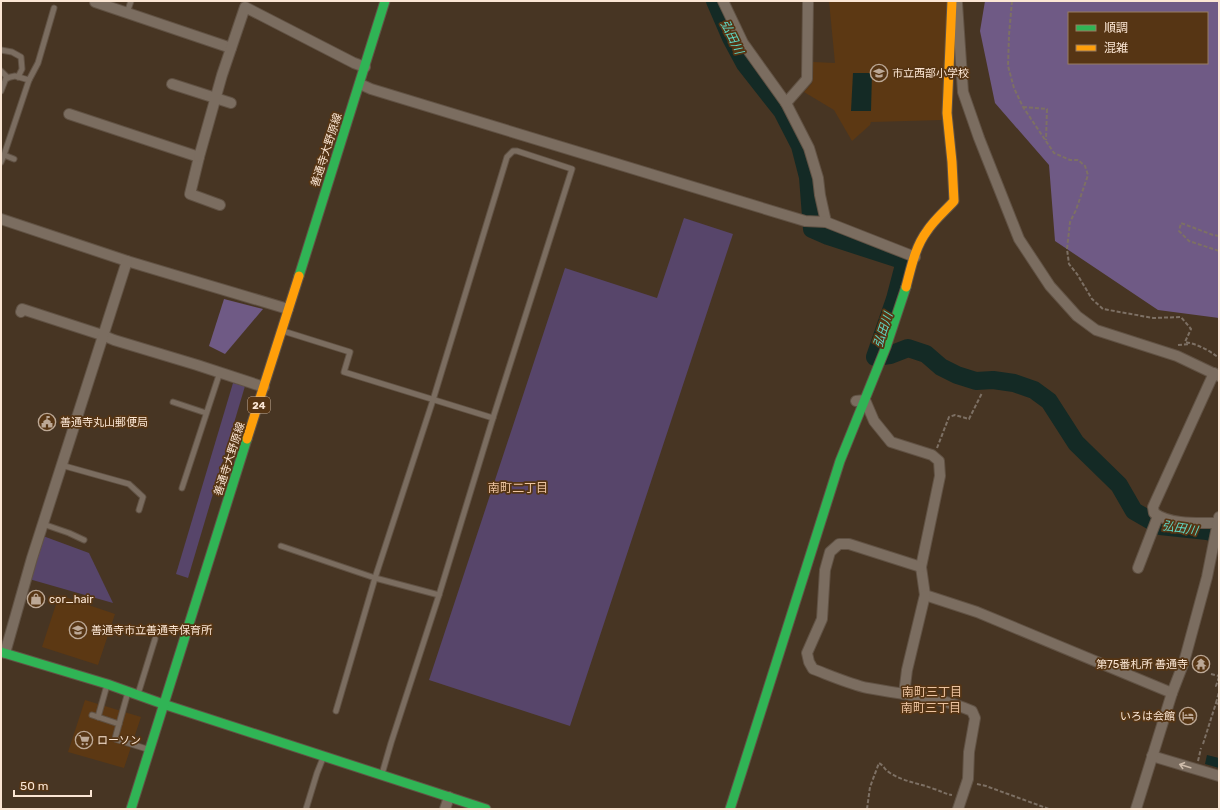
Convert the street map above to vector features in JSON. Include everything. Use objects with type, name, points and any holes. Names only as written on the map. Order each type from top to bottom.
[{"type":"street","name":"善通寺大野原線","points":[[131,809],[385,1]]},
{"type":"street","points":[[724,1],[743,42],[786,103],[809,148],[818,178],[823,222]]},
{"type":"street","points":[[786,103],[807,79],[808,1]]},
{"type":"street","points":[[730,809],[840,461],[854,425],[860,401],[900,308],[915,257],[923,236],[954,201],[947,113],[952,1]]},
{"type":"street","points":[[956,1],[963,92],[979,138],[1019,239],[1050,286],[1077,316],[1096,330],[1177,356],[1216,374],[1153,507],[1154,512],[1158,516],[1179,522],[1218,522],[1207,577],[1186,655],[1172,693],[1136,809]]},
{"type":"street","points":[[95,2],[231,48]]},
{"type":"street","points":[[220,205],[190,194],[198,157],[215,98],[245,7],[354,63],[365,67]]},
{"type":"street","points":[[172,84],[231,103]]},
{"type":"street","points":[[360,84],[371,89],[806,221],[823,222],[915,257]]},
{"type":"street","points":[[69,114],[198,157]]},
{"type":"street","points":[[1,219],[127,261],[288,309]]},
{"type":"street","points":[[127,261],[102,335],[3,652],[107,684],[163,704],[486,809]]},
{"type":"street","points":[[21,312],[22,309],[114,340],[264,387]]},
{"type":"street","points":[[860,401],[891,442],[934,457],[939,461],[940,476],[921,567],[925,595],[907,670],[904,694]]},
{"type":"street","points":[[1138,568],[1158,516]]},
{"type":"street","points":[[921,567],[849,544],[839,544],[830,552],[825,570],[822,619],[807,653],[809,662],[813,669],[866,688],[940,700],[972,711],[975,718],[969,752],[966,787],[958,809]]},
{"type":"street","points":[[925,595],[977,612],[1172,693]]},
{"type":"street","points":[[1152,756],[1219,776]]},
{"type":"street","points":[[445,809],[449,797]]},
{"type":"lane","points":[[127,13],[131,1]]},
{"type":"lane","points":[[1,162],[29,80],[38,63],[54,8]]},
{"type":"lane","points":[[1,50],[12,52],[21,57],[22,69],[18,77]]},
{"type":"lane","points":[[1,71],[8,78]]},
{"type":"lane","points":[[1,91],[6,78],[18,77],[29,80]]},
{"type":"lane","points":[[336,711],[375,578],[433,400],[507,157],[513,151],[517,151],[572,169],[493,418],[439,595],[391,743],[382,776]]},
{"type":"lane","points":[[4,155],[14,159]]},
{"type":"lane","points":[[282,331],[350,352],[344,372],[493,418]]},
{"type":"lane","points":[[182,488],[220,372]]},
{"type":"lane","points":[[173,402],[206,413]]},
{"type":"lane","points":[[62,465],[129,484],[143,497],[139,510]]},
{"type":"lane","points":[[43,524],[84,540]]},
{"type":"lane","points":[[281,546],[375,578],[439,595]]},
{"type":"lane","points":[[150,750],[115,740],[119,724],[155,639]]},
{"type":"lane","points":[[98,717],[107,684]]},
{"type":"lane","points":[[92,715],[119,724]]},
{"type":"lane","points":[[306,809],[317,773],[324,757]]},
{"type":"path","points":[[1012,1],[1008,35],[1008,66],[1014,88],[1023,108],[1054,153],[1070,160],[1078,160],[1084,166],[1088,175],[1076,210],[1070,222],[1067,249],[1069,264],[1092,299],[1103,309],[1152,318],[1181,317],[1191,329],[1185,342],[1195,344],[1210,351],[1219,358]]},
{"type":"path","points":[[1023,108],[1047,109],[1046,141]]},
{"type":"path","points":[[1219,236],[1181,222],[1179,231],[1189,241],[1219,250]]},
{"type":"path","points":[[934,457],[949,417],[954,415],[969,419],[982,393]]},
{"type":"path","points":[[1211,674],[1219,677],[1216,686],[1219,687]]},
{"type":"path","points":[[1203,744],[1219,692]]},
{"type":"path","points":[[867,809],[870,787],[878,762],[889,773],[907,782],[933,788],[945,794],[961,794],[966,787],[986,786],[1049,809]]},
{"type":"shaded area","name":"市立西部小学校","points":[[829,1],[948,1],[942,120],[871,122],[870,125],[852,141],[834,110],[804,92],[812,83],[813,62],[835,63]]},
{"type":"shaded area","points":[[985,1],[1219,1],[1219,318],[1158,310],[1055,241],[1049,165],[995,103],[980,31]]},
{"type":"shaded area","points":[[684,218],[733,234],[570,726],[429,680],[565,268],[657,298]]},
{"type":"shaded area","points":[[224,299],[263,309],[225,354],[209,346]]},
{"type":"shaded area","points":[[233,383],[245,386],[188,578],[176,574]]},
{"type":"shaded area","points":[[43,536],[89,553],[113,603],[29,579]]},
{"type":"shaded area","name":"善通寺市立善通寺保育所","points":[[59,595],[115,614],[98,665],[42,647]]},
{"type":"shaded area","points":[[85,700],[141,717],[124,768],[68,752]]},
{"type":"water","points":[[853,73],[872,73],[871,111],[851,111]]},
{"type":"water","points":[[1207,755],[1219,758],[1219,768],[1205,764]]},
{"type":"waterway","name":"弘田川","points":[[715,1],[731,38],[745,64],[782,111],[800,146],[808,177],[812,229],[828,236],[905,261],[895,299],[875,357],[890,355],[908,348],[926,354],[941,367],[957,375],[976,381],[993,380],[1014,383],[1034,390],[1049,401],[1076,443],[1119,485],[1134,511],[1160,526],[1207,531],[1219,534]]},
{"type":"traffic: fast","points":[[299,276],[385,1]]},
{"type":"traffic: fast","points":[[730,809],[840,461],[886,347],[906,287]]},
{"type":"traffic: fast","points":[[131,809],[247,439]]},
{"type":"traffic: fast","points":[[1,652],[107,684],[163,704],[486,809]]},
{"type":"traffic: slow","points":[[906,287],[919,244],[933,223],[954,201],[947,113],[952,1]]},
{"type":"traffic: slow","points":[[247,439],[299,276]]},
{"type":"place","name":"市立西部小学校","points":[[879,73]]},
{"type":"place","name":"善通寺丸山郵便局","points":[[47,422]]},
{"type":"place","name":"cor_hair","points":[[36,599]]},
{"type":"place","name":"善通寺市立善通寺保育所","points":[[78,630]]},
{"type":"place","name":"第75番札所 善通寺","points":[[1201,664]]},
{"type":"place","name":"いろは会館","points":[[1188,716]]},
{"type":"place","name":"ローソン","points":[[84,740]]},
{"type":"district","name":"南町二丁目","points":[[518,488]]},
{"type":"district","name":"南町三丁目","points":[[932,692]]},
{"type":"district","name":"南町三丁目","points":[[931,708]]}]
